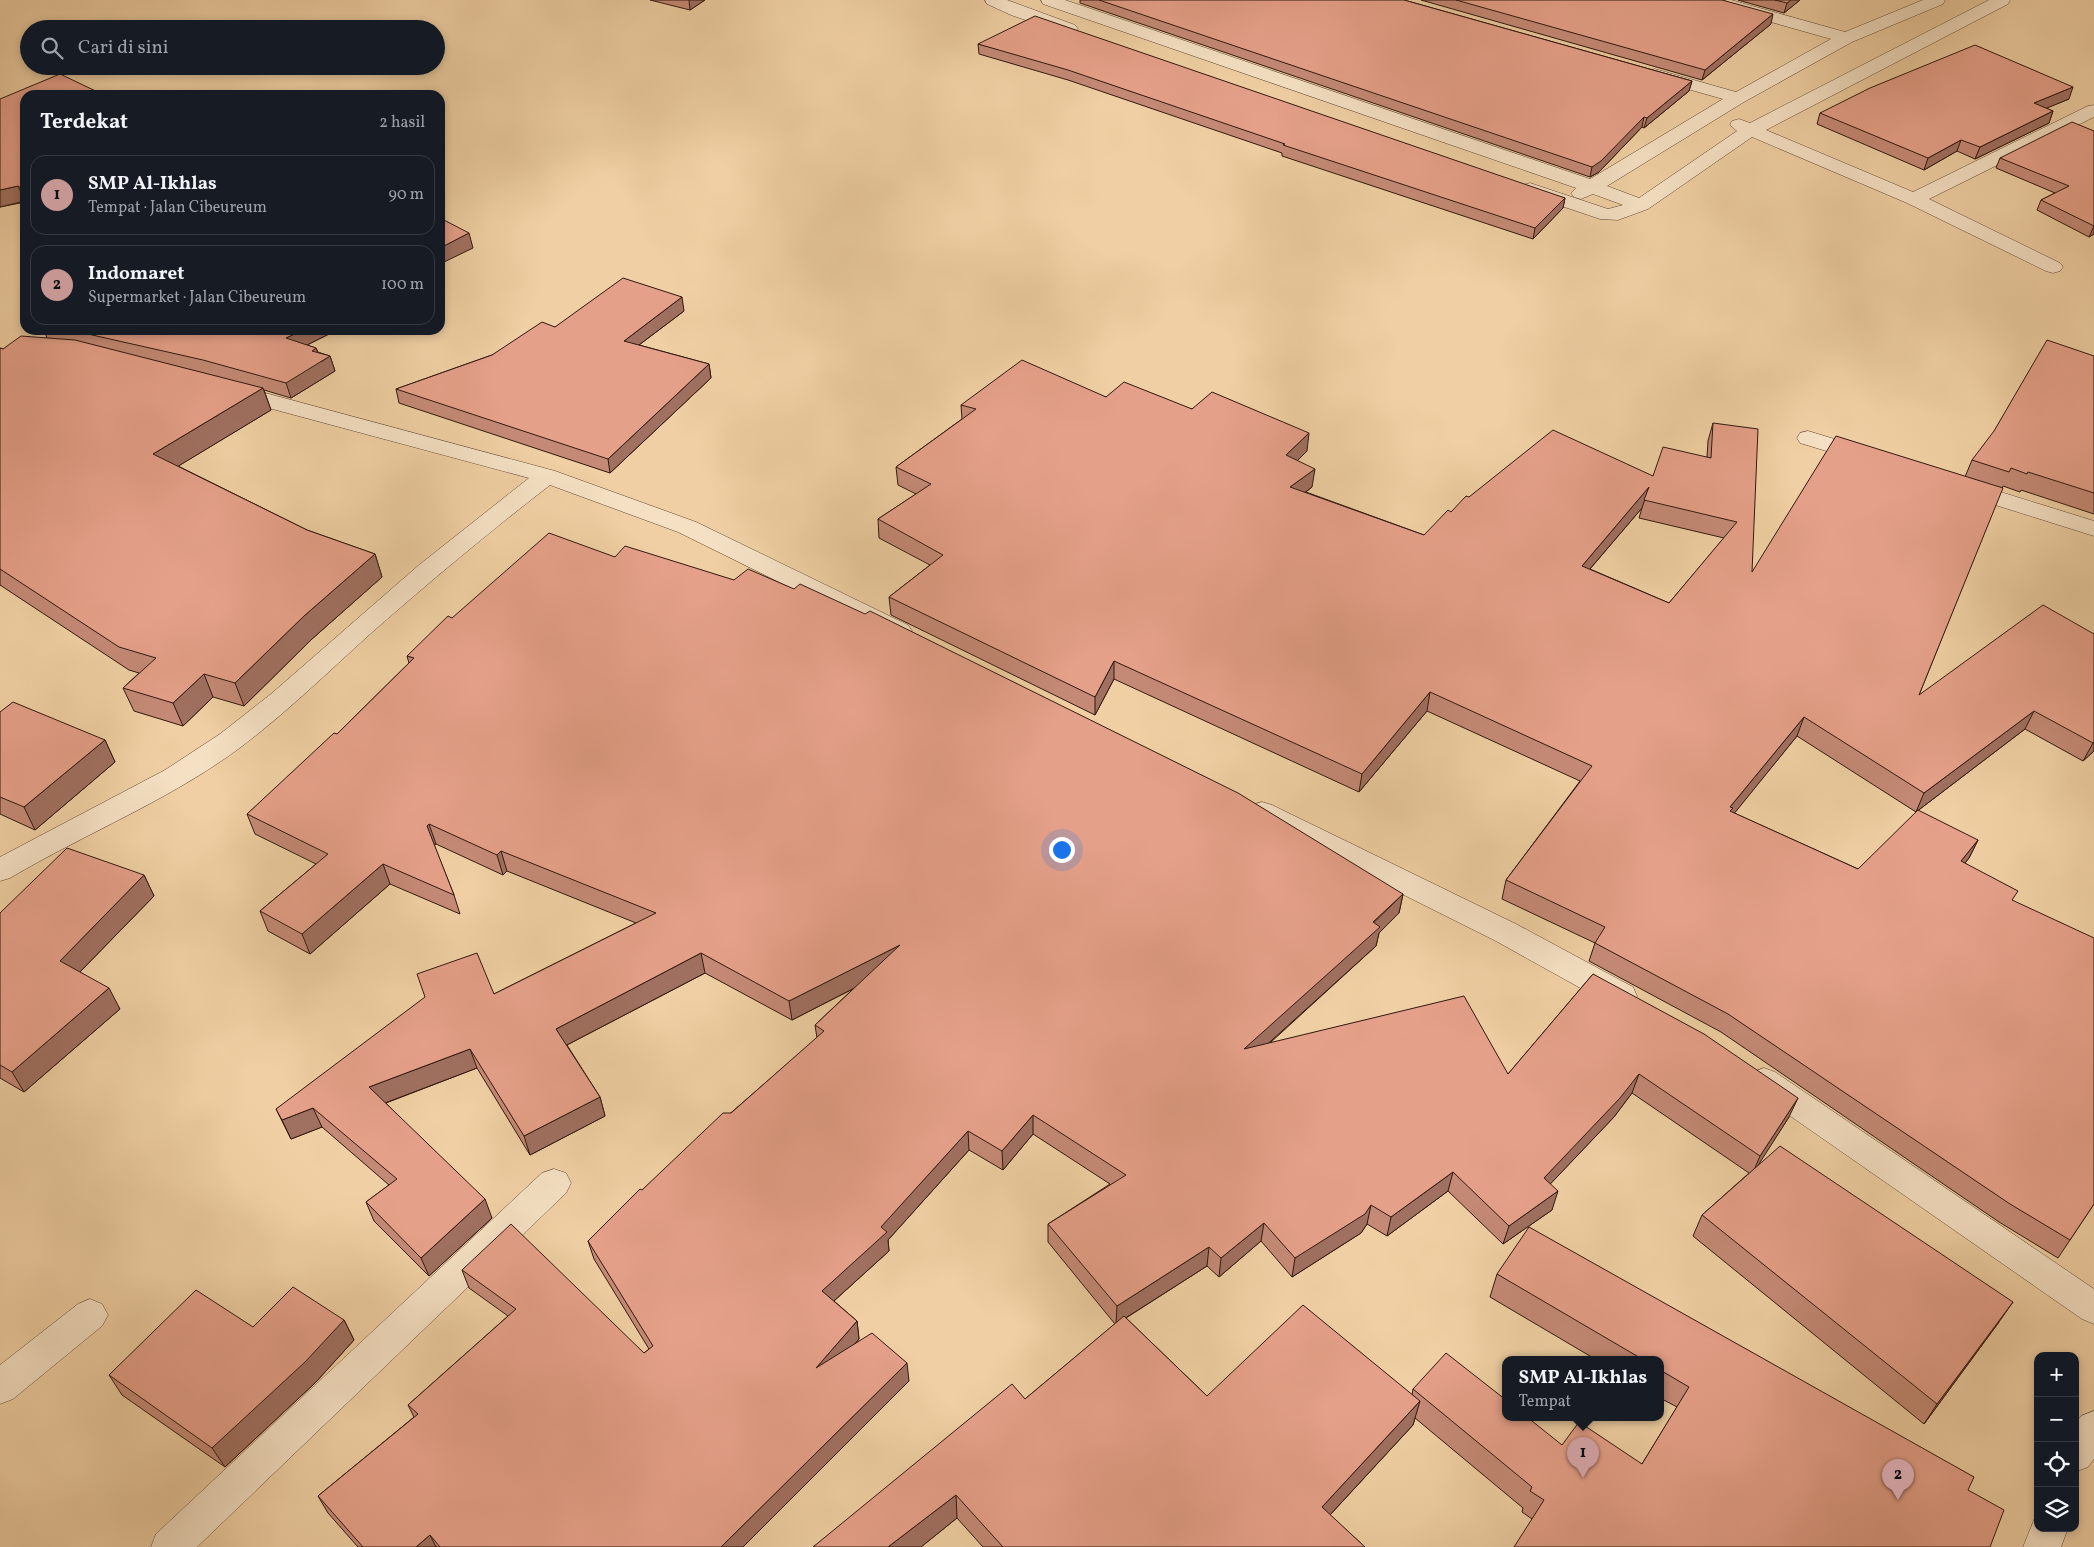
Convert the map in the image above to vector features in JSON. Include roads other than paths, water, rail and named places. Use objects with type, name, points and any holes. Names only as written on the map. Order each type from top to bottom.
[{"type":"street","points":[[994,0],[1017,12],[1087,35]]},
{"type":"street","points":[[1049,0],[1373,113],[1593,186],[1641,205]]},
{"type":"street","points":[[1713,0],[1846,38]]},
{"type":"street","points":[[1568,201],[1710,114],[1846,38],[1937,0]]},
{"type":"street","points":[[1517,184],[1607,215],[1618,214],[1641,205],[1751,130],[2002,0]]},
{"type":"street","points":[[1643,71],[1738,98]]},
{"type":"street","points":[[1914,199],[2094,110]]},
{"type":"street","points":[[1710,114],[1914,199],[2053,267]]},
{"type":"street","points":[[210,385],[547,476],[687,527],[918,641]]},
{"type":"street","points":[[1808,438],[1888,463]]},
{"type":"street","points":[[0,870],[28,853],[186,771],[230,741],[274,706],[429,568],[547,476]]},
{"type":"street","points":[[1942,480],[2094,529]]},
{"type":"street","points":[[1242,803],[1505,932],[1641,1006]]},
{"type":"street","points":[[1741,1065],[2094,1308]]},
{"type":"street","points":[[170,1547],[554,1183]]},
{"type":"street","points":[[0,1387],[90,1315]]},
{"type":"street","points":[[2079,1449],[2094,1428]]},
{"type":"street","points":[[2042,1547],[2048,1532]]},
{"type":"place","name":"SMP Al-Ikhlas","points":[[1583,1478]]},
{"type":"place","name":"Indomaret","points":[[1898,1500]]}]
